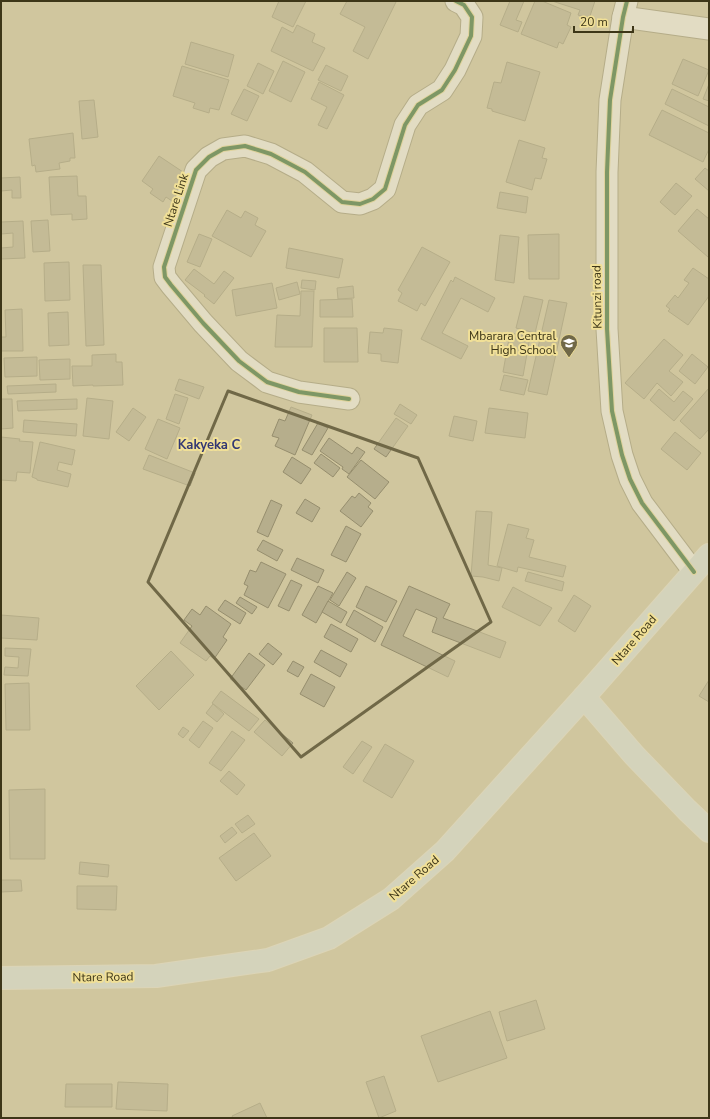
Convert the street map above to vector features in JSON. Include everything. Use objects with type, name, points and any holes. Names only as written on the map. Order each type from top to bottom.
[{"type":"main road","name":"Ntare Road","points":[[1,978],[156,976],[268,960],[329,938],[391,899],[445,851],[584,697],[709,555]]},
{"type":"main road","points":[[584,697],[634,755],[687,810],[709,830]]},
{"type":"street","name":"Ntare Link","points":[[349,399],[298,392],[267,382],[239,361],[203,323],[171,286],[165,277],[164,267],[196,170],[209,157],[223,149],[245,146],[271,154],[305,172],[342,202],[360,204],[373,200],[385,189],[405,125],[418,105],[442,90],[471,36],[472,17],[464,5],[456,1]]},
{"type":"street","points":[[625,9],[709,29]]},
{"type":"street","name":"Kitunzi road","points":[[625,9],[610,100],[607,172],[607,329],[612,411],[622,455],[630,479],[642,503],[694,572]]},
{"type":"highlighted area","points":[[228,391],[418,458],[491,622],[301,757],[148,582]]},
{"type":"building","points":[[279,1],[306,1],[293,27],[272,17]]},
{"type":"building","points":[[347,1],[396,2],[368,59],[353,51],[365,27],[340,14]]},
{"type":"building","points":[[510,1],[524,1],[516,20],[522,22],[518,32],[500,25]]},
{"type":"building","points":[[535,1],[542,1],[571,13],[567,25],[571,27],[563,44],[559,42],[557,48],[521,34]]},
{"type":"building","points":[[552,1],[595,1],[589,19],[578,15],[580,10]]},
{"type":"building","points":[[297,25],[315,34],[312,42],[325,48],[313,71],[271,51],[282,27],[293,33]]},
{"type":"building","points":[[191,42],[234,55],[228,77],[185,64]]},
{"type":"building","points":[[683,59],[709,70],[698,96],[672,84]]},
{"type":"building","points":[[283,61],[305,72],[291,102],[269,91]]},
{"type":"building","points":[[507,62],[540,72],[525,121],[492,111],[492,109],[487,108],[494,82],[501,83]]},
{"type":"building","points":[[258,63],[274,71],[263,94],[247,86]]},
{"type":"building","points":[[326,65],[348,76],[341,91],[318,80]]},
{"type":"building","points":[[182,66],[229,80],[219,110],[210,108],[209,113],[193,108],[195,103],[173,96]]},
{"type":"building","points":[[319,82],[344,95],[327,129],[318,125],[327,107],[311,99]]},
{"type":"building","points":[[709,84],[709,101],[703,99]]},
{"type":"building","points":[[244,89],[259,96],[247,121],[231,114]]},
{"type":"building","points":[[672,89],[709,107],[709,126],[665,104]]},
{"type":"building","points":[[94,100],[98,137],[82,139],[79,101]]},
{"type":"building","points":[[662,110],[709,133],[709,149],[703,162],[649,135]]},
{"type":"building","points":[[73,133],[75,158],[70,158],[70,161],[59,163],[60,169],[36,172],[35,165],[32,166],[29,139]]},
{"type":"building","points":[[519,140],[545,148],[542,158],[547,159],[541,179],[535,178],[532,190],[506,182]]},
{"type":"building","points":[[159,156],[192,178],[175,203],[166,197],[163,202],[150,193],[153,189],[142,181]]},
{"type":"building","points":[[705,168],[709,171],[709,191],[695,179]]},
{"type":"building","points":[[77,176],[78,196],[86,196],[87,219],[72,220],[72,214],[51,215],[49,177]]},
{"type":"building","points":[[20,177],[21,198],[12,198],[12,190],[1,191],[1,178]]},
{"type":"building","points":[[676,183],[692,196],[675,215],[660,202]]},
{"type":"building","points":[[500,192],[528,197],[526,213],[497,208]]},
{"type":"building","points":[[697,209],[709,219],[708,257],[678,231]]},
{"type":"building","points":[[227,210],[241,218],[245,211],[258,218],[255,225],[266,231],[251,257],[212,236]]},
{"type":"building","points":[[48,220],[50,251],[33,252],[31,221]]},
{"type":"building","points":[[23,221],[25,258],[1,259],[1,248],[13,247],[13,233],[1,234],[1,222]]},
{"type":"building","points":[[199,234],[212,239],[200,267],[187,262]]},
{"type":"building","points":[[559,234],[559,279],[529,279],[528,235]]},
{"type":"building","points":[[500,235],[519,237],[514,283],[495,280]]},
{"type":"building","points":[[422,247],[450,262],[425,306],[421,303],[417,311],[398,301],[402,293],[398,290]]},
{"type":"building","points":[[289,248],[343,259],[339,278],[286,268]]},
{"type":"building","points":[[69,262],[70,300],[45,301],[44,263]]},
{"type":"building","points":[[83,265],[101,265],[104,345],[86,346]]},
{"type":"building","points":[[693,268],[709,279],[709,296],[688,325],[668,311],[670,309],[666,306],[675,295],[678,298],[689,283],[684,280]]},
{"type":"building","points":[[194,269],[214,284],[224,271],[234,278],[214,304],[185,280]]},
{"type":"building","points":[[455,277],[495,298],[488,312],[461,298],[442,333],[468,346],[461,359],[421,339],[451,280],[453,282]]},
{"type":"building","points":[[302,280],[316,281],[315,290],[301,288]]},
{"type":"building","points":[[297,282],[300,294],[279,300],[276,288]]},
{"type":"building","points":[[272,283],[277,308],[236,316],[232,290]]},
{"type":"building","points":[[353,286],[354,298],[338,299],[337,288]]},
{"type":"building","points":[[301,291],[314,291],[312,347],[275,347],[277,315],[300,316]]},
{"type":"building","points":[[524,296],[543,300],[535,333],[516,328]]},
{"type":"building","points":[[352,299],[353,317],[320,317],[320,300]]},
{"type":"building","points":[[549,300],[567,303],[547,395],[528,391]]},
{"type":"building","points":[[22,309],[23,351],[1,351],[1,337],[6,337],[5,310]]},
{"type":"building","points":[[68,312],[69,345],[49,346],[48,313]]},
{"type":"building","points":[[324,328],[357,328],[358,362],[324,362]]},
{"type":"building","points":[[384,328],[402,330],[398,363],[381,361],[381,354],[368,353],[370,332],[383,333]]},
{"type":"building","points":[[510,333],[530,337],[523,376],[503,372]]},
{"type":"building","points":[[664,339],[683,355],[669,371],[683,382],[671,396],[657,383],[644,399],[625,383]]},
{"type":"building","points":[[116,354],[116,362],[122,362],[123,385],[73,386],[72,366],[92,366],[92,355]]},
{"type":"building","points":[[692,354],[708,367],[695,384],[679,371]]},
{"type":"building","points":[[37,357],[37,376],[5,377],[4,358]]},
{"type":"building","points":[[70,359],[70,379],[40,380],[39,360]]},
{"type":"building","points":[[504,375],[528,380],[524,395],[500,390]]},
{"type":"building","points":[[179,379],[204,387],[199,399],[175,390]]},
{"type":"building","points":[[56,384],[56,392],[8,394],[7,386]]},
{"type":"building","points":[[709,388],[709,429],[700,439],[680,421]]},
{"type":"building","points":[[659,389],[674,402],[683,391],[693,399],[674,421],[650,400]]},
{"type":"building","points":[[175,394],[188,398],[179,424],[166,419]]},
{"type":"building","points":[[87,398],[113,401],[109,439],[83,436]]},
{"type":"building","points":[[1,399],[12,399],[13,428],[1,429]]},
{"type":"building","points":[[77,399],[77,409],[18,411],[17,401]]},
{"type":"building","points":[[400,404],[417,415],[411,424],[394,414]]},
{"type":"building","points":[[291,407],[312,415],[295,455],[275,446],[279,438],[272,436],[279,419],[285,421]]},
{"type":"building","points":[[133,408],[146,417],[129,441],[116,432]]},
{"type":"building","points":[[489,408],[528,413],[525,438],[485,433]]},
{"type":"building","points":[[454,416],[477,421],[473,441],[449,436]]},
{"type":"building","points":[[396,418],[408,426],[386,457],[374,449]]},
{"type":"building","points":[[158,419],[180,428],[167,459],[145,449]]},
{"type":"building","points":[[24,420],[77,424],[76,436],[23,432]]},
{"type":"building","points":[[318,423],[328,428],[312,455],[302,450]]},
{"type":"building","points":[[675,432],[701,453],[687,470],[661,449]]},
{"type":"building","points":[[1,437],[33,442],[30,473],[17,472],[16,481],[1,480]]},
{"type":"building","points":[[329,438],[352,454],[357,447],[365,452],[349,474],[342,469],[343,467],[320,451]]},
{"type":"building","points":[[40,442],[75,450],[72,465],[59,462],[57,470],[71,474],[68,487],[37,480],[32,477]]},
{"type":"building","points":[[321,454],[340,468],[333,477],[314,463]]},
{"type":"building","points":[[149,455],[195,473],[190,486],[143,469]]},
{"type":"building","points":[[292,457],[311,469],[301,484],[283,472]]},
{"type":"building","points":[[361,460],[389,482],[375,499],[347,477]]},
{"type":"building","points":[[359,493],[371,503],[368,507],[373,511],[361,527],[340,511],[352,496],[355,498]]},
{"type":"building","points":[[305,499],[320,508],[312,522],[296,513]]},
{"type":"building","points":[[271,500],[282,505],[268,537],[257,532]]},
{"type":"building","points":[[476,511],[492,512],[488,565],[502,568],[499,581],[471,576]]},
{"type":"building","points":[[508,524],[529,529],[526,538],[534,540],[529,557],[566,566],[563,577],[518,567],[517,572],[497,566]]},
{"type":"building","points":[[346,526],[361,534],[346,562],[331,555]]},
{"type":"building","points":[[263,540],[283,550],[277,561],[257,550]]},
{"type":"building","points":[[297,558],[324,570],[318,583],[291,570]]},
{"type":"building","points":[[261,562],[286,574],[268,608],[244,595],[248,586],[244,584],[250,570],[256,572]]},
{"type":"building","points":[[347,572],[356,578],[339,606],[330,600]]},
{"type":"building","points":[[528,572],[564,582],[562,591],[525,581]]},
{"type":"building","points":[[291,580],[302,585],[289,611],[278,606]]},
{"type":"building","points":[[318,586],[333,593],[316,623],[302,615]]},
{"type":"building","points":[[366,586],[397,601],[386,622],[356,607]]},
{"type":"building","points":[[409,586],[450,604],[443,618],[506,642],[500,658],[432,632],[437,618],[416,609],[403,636],[455,661],[448,677],[381,645]]},
{"type":"building","points":[[513,587],[552,608],[540,626],[502,607]]},
{"type":"building","points":[[574,595],[591,606],[575,632],[558,621]]},
{"type":"building","points":[[240,597],[257,607],[252,614],[236,603]]},
{"type":"building","points":[[225,600],[246,613],[240,624],[218,610]]},
{"type":"building","points":[[328,601],[347,612],[341,623],[322,612]]},
{"type":"building","points":[[206,606],[231,624],[223,637],[227,640],[214,659],[210,656],[206,661],[180,643],[192,626],[184,620],[192,609],[200,615]]},
{"type":"building","points":[[354,610],[383,627],[375,642],[346,625]]},
{"type":"building","points":[[1,615],[39,618],[37,640],[1,638]]},
{"type":"building","points":[[331,624],[358,639],[351,652],[324,637]]},
{"type":"building","points":[[268,643],[282,654],[273,665],[259,654]]},
{"type":"building","points":[[5,648],[31,649],[28,676],[4,675],[5,667],[18,668],[19,657],[5,656]]},
{"type":"building","points":[[321,650],[347,664],[340,677],[314,662]]},
{"type":"building","points":[[171,651],[194,675],[159,710],[136,686]]},
{"type":"building","points":[[249,653],[265,665],[246,690],[230,679]]},
{"type":"building","points":[[293,661],[304,667],[298,677],[287,671]]},
{"type":"building","points":[[311,674],[335,687],[324,707],[300,694]]},
{"type":"building","points":[[709,680],[709,702],[699,696]]},
{"type":"building","points":[[29,683],[30,730],[6,730],[5,684]]},
{"type":"building","points":[[221,691],[259,719],[249,731],[212,703]]},
{"type":"building","points":[[213,704],[224,714],[217,722],[206,713]]},
{"type":"building","points":[[265,720],[293,743],[282,756],[254,732]]},
{"type":"building","points":[[203,721],[213,728],[199,748],[189,740]]},
{"type":"building","points":[[183,727],[189,731],[183,738],[178,734]]},
{"type":"building","points":[[232,731],[245,740],[221,771],[209,763]]},
{"type":"building","points":[[362,741],[372,747],[353,774],[343,767]]},
{"type":"building","points":[[385,744],[414,761],[392,798],[363,781]]},
{"type":"building","points":[[229,771],[245,785],[237,795],[220,781]]},
{"type":"building","points":[[45,789],[45,859],[10,859],[9,790]]},
{"type":"building","points":[[248,815],[255,824],[242,833],[235,824]]},
{"type":"building","points":[[232,827],[237,833],[225,843],[220,836]]},
{"type":"building","points":[[254,833],[271,856],[236,881],[219,858]]},
{"type":"building","points":[[80,862],[109,865],[108,877],[79,874]]},
{"type":"building","points":[[1,880],[21,880],[22,891],[1,892]]},
{"type":"building","points":[[77,886],[117,886],[116,910],[77,909]]},
{"type":"building","points":[[536,1000],[545,1029],[507,1041],[499,1012]]},
{"type":"building","points":[[490,1011],[507,1058],[438,1082],[421,1036]]},
{"type":"building","points":[[384,1076],[396,1111],[379,1118],[366,1082]]},
{"type":"building","points":[[118,1082],[168,1084],[167,1111],[116,1109]]},
{"type":"building","points":[[66,1084],[112,1084],[112,1107],[65,1107]]},
{"type":"building","points":[[260,1103],[267,1118],[233,1118],[232,1116]]},
{"type":"cycle path","points":[[349,399],[299,392],[267,382],[239,361],[203,323],[165,277],[164,267],[196,170],[209,157],[223,149],[245,146],[271,154],[305,172],[342,202],[360,204],[373,199],[385,189],[405,125],[418,105],[442,90],[455,70],[471,36],[472,17],[464,5],[456,1]]},
{"type":"cycle path","points":[[627,1],[623,17],[610,100],[607,172],[607,329],[612,411],[622,455],[630,479],[642,503],[694,572]]},
{"type":"place","name":"Mbarara Central High School","points":[[569,358]]},
{"type":"district","name":"Kakyeka C","points":[[209,444]]}]
